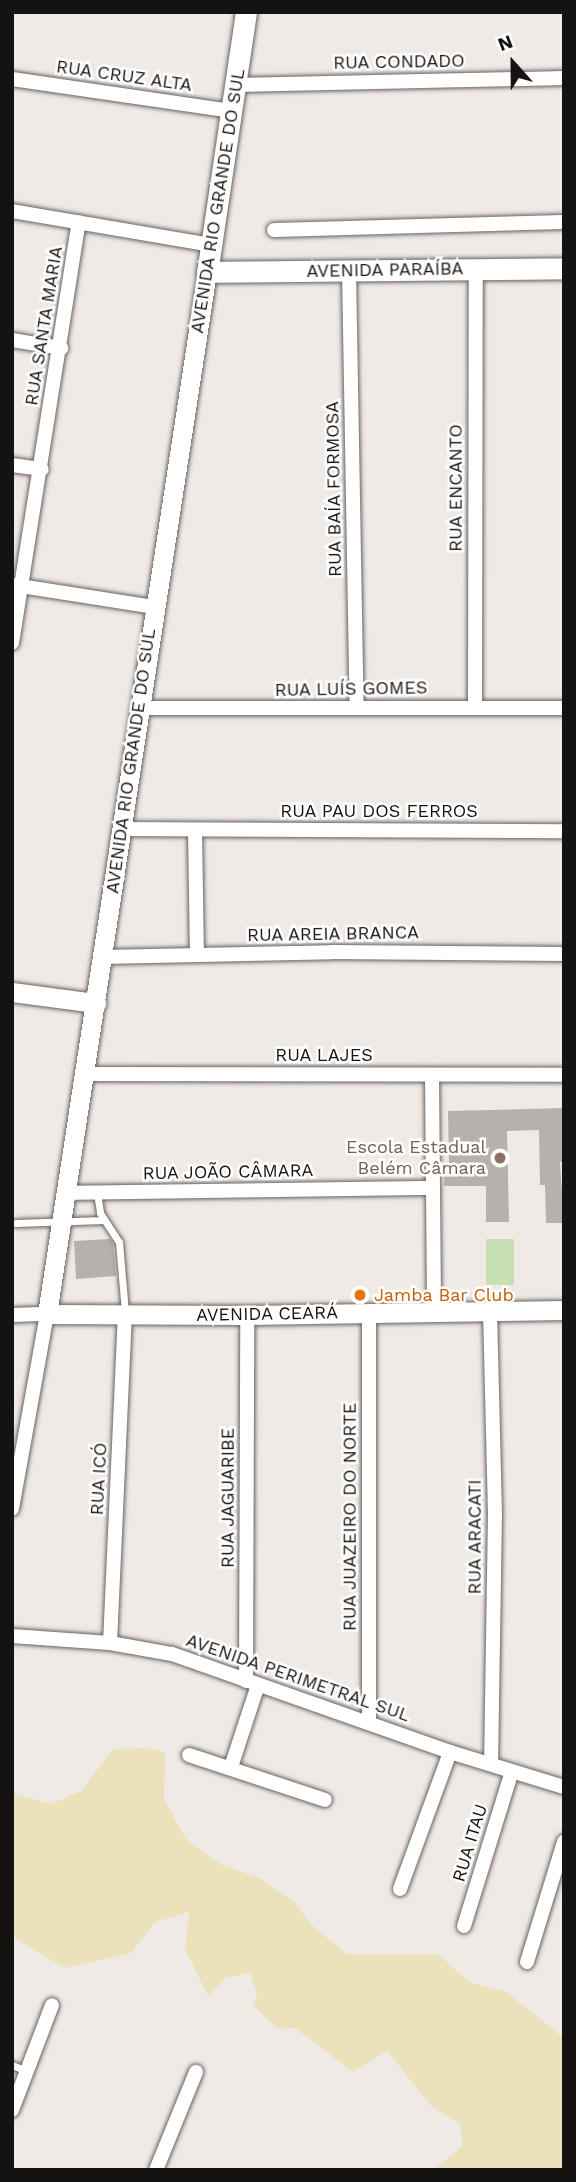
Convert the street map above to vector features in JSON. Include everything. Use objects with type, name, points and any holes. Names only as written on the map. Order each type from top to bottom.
[{"type":"main road","name":"AVENIDA RIO GRANDE DO SUL","points":[[207,272],[246,12]]},
{"type":"main road","name":"AVENIDA PARAÍBA","points":[[207,272],[564,268]]},
{"type":"street","name":"RUA CONDADO","points":[[235,85],[564,78]]},
{"type":"street","name":"RUA CRUZ ALTA","points":[[12,79],[231,111]]},
{"type":"street","points":[[12,211],[211,244]]},
{"type":"street","name":"RUA SANTA MARIA","points":[[12,643],[16,586],[42,469],[79,222]]},
{"type":"street","points":[[274,230],[564,222]]},
{"type":"street","name":"RUA ENCANTO","points":[[475,707],[476,269]]},
{"type":"street","name":"RUA BAÍA FORMOSA","points":[[349,270],[357,708]]},
{"type":"street","name":"AVENIDA RIO GRANDE DO SUL","points":[[12,1509],[62,1224],[138,708],[207,272]]},
{"type":"street","points":[[12,340],[61,348]]},
{"type":"street","points":[[12,465],[42,469]]},
{"type":"street","points":[[16,586],[154,607]]},
{"type":"street","name":"RUA LUÍS GOMES","points":[[138,708],[564,708]]},
{"type":"street","name":"RUA PAU DOS FERROS","points":[[121,829],[564,831]]},
{"type":"street","points":[[195,830],[197,955]]},
{"type":"street","name":"RUA AREIA BRANCA","points":[[102,957],[332,952],[564,954]]},
{"type":"street","points":[[12,992],[96,1003]]},
{"type":"street","name":"RUA LAJES","points":[[84,1074],[564,1075]]},
{"type":"street","points":[[432,1075],[434,1310]]},
{"type":"street","name":"RUA JOÃO CÂMARA","points":[[66,1193],[433,1188]]},
{"type":"street","name":"RUA ARACATI","points":[[490,1310],[495,1513],[491,1764]]},
{"type":"street","name":"AVENIDA CEARÁ","points":[[12,1315],[247,1315],[564,1310]]},
{"type":"street","name":"RUA JUAZEIRO DO NORTE","points":[[369,1312],[369,1722]]},
{"type":"street","name":"RUA JAGUARIBE","points":[[232,1767],[252,1683],[247,1315]]},
{"type":"street","name":"RUA ICÓ","points":[[110,1643],[125,1316]]},
{"type":"street","name":"AVENIDA PERIMETRAL SUL","points":[[12,1636],[110,1643],[172,1654],[450,1752],[564,1787]]},
{"type":"street","points":[[400,1889],[450,1752]]},
{"type":"street","points":[[188,1755],[232,1767],[325,1800]]},
{"type":"street","name":"RUA ITAU","points":[[464,1926],[512,1771]]},
{"type":"street","points":[[527,1962],[564,1842]]},
{"type":"street","points":[[12,2110],[52,2006]]},
{"type":"street","points":[[156,2170],[196,2071]]},
{"type":"lane","points":[[97,1193],[104,1220],[119,1242],[125,1316]]},
{"type":"lane","points":[[16,1223],[62,1224],[104,1220]]},
{"type":"lane","points":[[12,2065],[27,2071]]},
{"type":"green space","points":[[486,1239],[514,1239],[514,1285],[486,1285]]},
{"type":"sand","points":[[146,1748],[165,1752],[164,1799],[187,1841],[222,1865],[259,1878],[294,1902],[312,1925],[346,1954],[438,1954],[469,1982],[506,1992],[564,2038],[564,2170],[434,2170],[462,2146],[461,2124],[432,2107],[387,2051],[353,2072],[295,2028],[278,2029],[253,2005],[257,1995],[250,1973],[225,1978],[208,1996],[185,1949],[189,1912],[155,1922],[131,1953],[65,1968],[16,1939],[12,1929],[12,1793],[51,1804],[81,1791],[113,1749]]},
{"type":"building","points":[[564,1108],[564,1162],[560,1162],[564,1223],[546,1223],[545,1185],[540,1185],[539,1130],[507,1131],[509,1222],[486,1222],[486,1186],[444,1186],[445,1164],[449,1164],[448,1111]]},
{"type":"building","points":[[110,1239],[113,1244],[116,1276],[76,1279],[74,1241]]},
{"type":"place","name":"Escola Estadual Belém Câmara","points":[[500,1158]]},
{"type":"place","name":"Jamba Bar Club","points":[[360,1295]]}]
